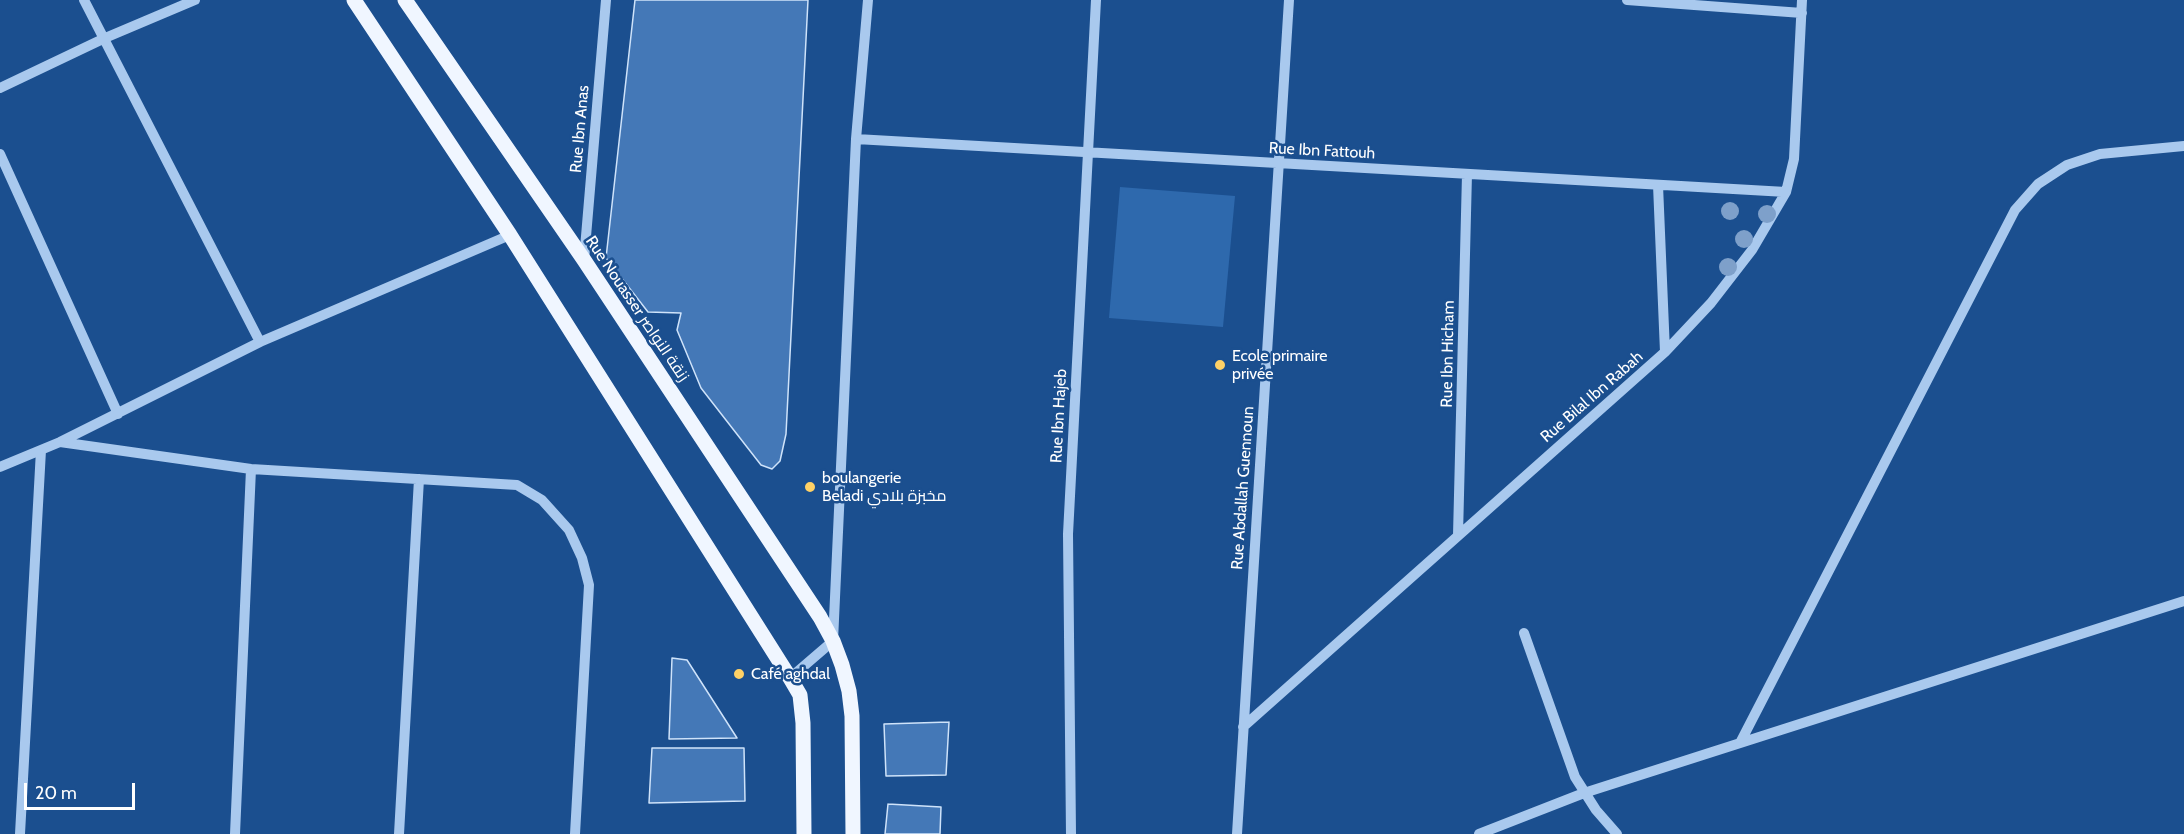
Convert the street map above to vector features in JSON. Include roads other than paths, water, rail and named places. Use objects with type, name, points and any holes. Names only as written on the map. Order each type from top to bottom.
[{"type":"main road","points":[[354,0],[510,235],[800,695],[803,723],[804,834]]},
{"type":"main road","name":"Rue Nouasser زنقة النواصر","points":[[405,0],[584,260],[820,617],[833,641],[845,674],[852,716],[853,834]]},
{"type":"street","points":[[84,0],[260,342]]},
{"type":"street","points":[[0,88],[105,38],[195,0]]},
{"type":"street","name":"Rue Ibn Anas","points":[[584,260],[606,0]]},
{"type":"street","name":"Rue Nouasser زنقة النواصر","points":[[833,641],[856,139],[868,0]]},
{"type":"street","name":"Rue Ibn Hajeb","points":[[1071,834],[1068,534],[1096,0]]},
{"type":"street","name":"Rue Abdallah Guennoun","points":[[1237,834],[1289,0]]},
{"type":"street","points":[[1628,0],[1802,13]]},
{"type":"street","name":"Rue Bilal Ibn Rabah","points":[[1243,727],[1665,352],[1711,303],[1752,250],[1786,192],[1794,159],[1802,0]]},
{"type":"street","name":"Rue Ibn Fattouh","points":[[856,139],[1786,192]]},
{"type":"street","points":[[1740,743],[2015,210],[2038,184],[2067,165],[2100,154],[2184,146]]},
{"type":"street","points":[[0,154],[118,414]]},
{"type":"street","name":"Rue Ibn Hicham","points":[[1458,535],[1467,174]]},
{"type":"street","points":[[1658,185],[1665,352]]},
{"type":"street","points":[[0,467],[60,442],[260,342],[510,235]]},
{"type":"street","points":[[60,442],[251,469],[517,485],[542,500],[569,530],[582,558],[590,585],[575,834]]},
{"type":"street","points":[[20,834],[41,450]]},
{"type":"street","points":[[235,834],[251,469]]},
{"type":"street","points":[[399,834],[419,478]]},
{"type":"street","points":[[1479,834],[1584,793],[2184,601]]},
{"type":"street","points":[[1524,633],[1567,759],[1584,793],[1617,834]]},
{"type":"street","points":[[790,678],[833,641]]},
{"type":"place","name":"Ecole primaire privée","points":[[1220,365]]},
{"type":"place","name":"boulangerie Beladi مخبزة بلادي","points":[[810,487]]},
{"type":"place","name":"Café aghdal","points":[[739,674]]}]
